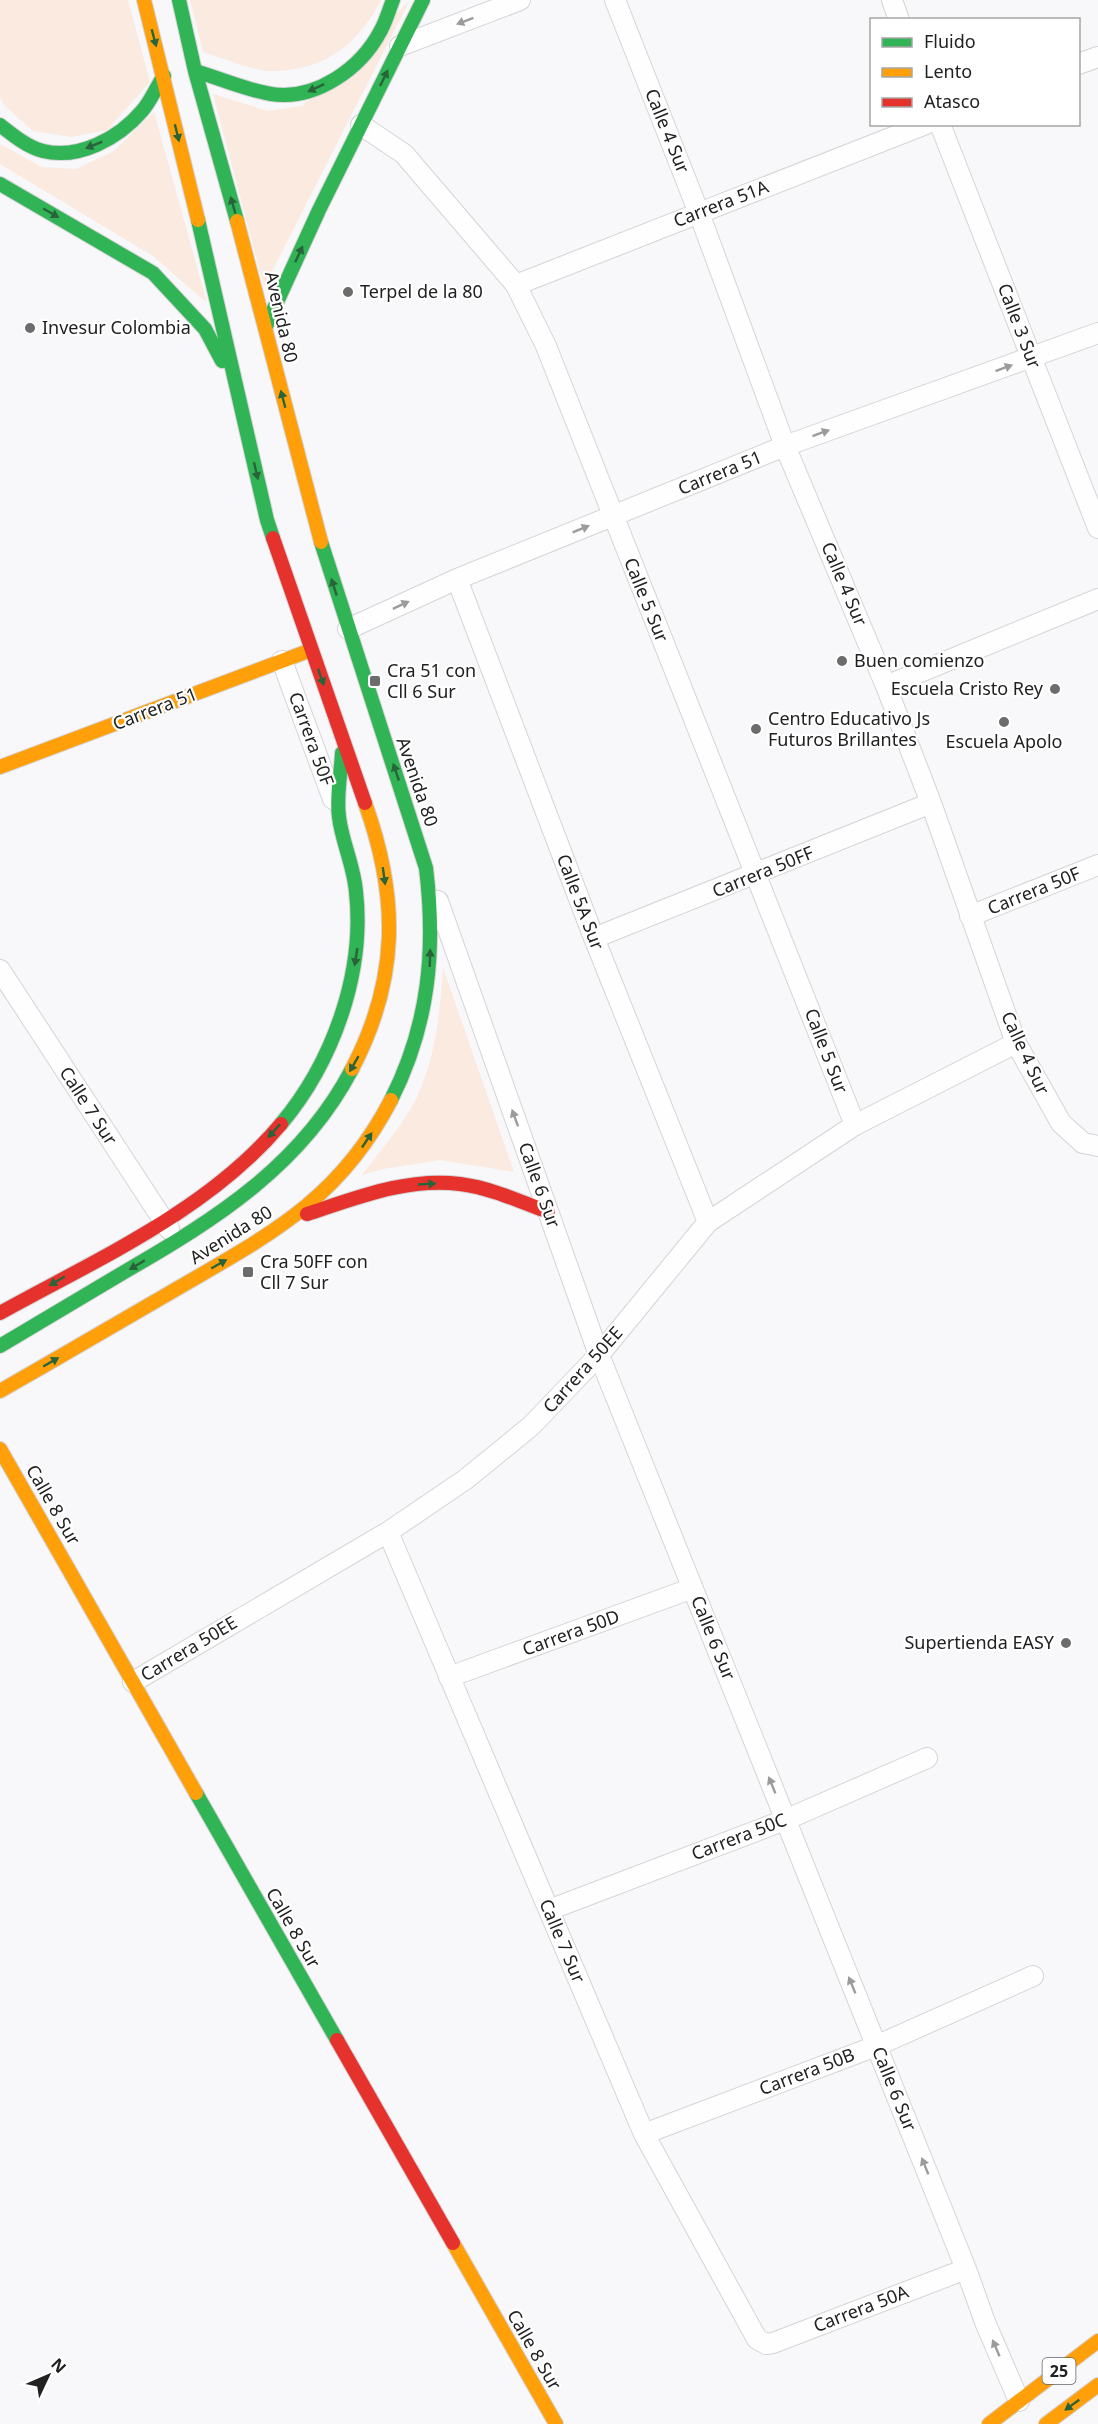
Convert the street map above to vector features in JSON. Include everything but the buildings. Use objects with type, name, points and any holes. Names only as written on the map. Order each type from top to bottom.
[{"type":"main road","name":"Avenida 80","points":[[0,1346],[218,1216],[254,1188],[298,1145],[339,1092],[366,1044],[389,956],[389,915],[382,866],[371,819],[310,650],[267,520],[228,344],[144,0]]},
{"type":"main road","name":"Avenida 80","points":[[0,1391],[237,1254],[289,1220],[322,1194],[350,1165],[381,1119],[402,1078],[418,1030],[429,967],[431,912],[426,868],[326,560],[276,374],[266,326],[195,70],[179,0]]},
{"type":"main road","points":[[195,70],[271,94],[304,94],[332,81],[358,61],[381,31],[393,0]]},
{"type":"main road","points":[[266,326],[423,0]]},
{"type":"main road","points":[[0,125],[19,140],[45,152],[73,152],[95,145],[118,133],[141,112],[164,76]]},
{"type":"main road","points":[[0,183],[153,273],[205,328],[220,356],[241,410]]},
{"type":"main road","name":"Carrera 51","points":[[0,767],[310,650]]},
{"type":"main road","points":[[0,1313],[163,1221],[241,1163],[276,1130],[307,1089],[327,1050],[345,1005],[357,954],[358,907],[352,862],[339,817],[343,737]]},
{"type":"main road","points":[[289,1220],[378,1192],[410,1185],[448,1183],[491,1191],[549,1212]]},
{"type":"main road","name":"Calle 8 Sur","points":[[0,1449],[556,2424]]},
{"type":"main road","name":"25","points":[[989,2424],[1098,2341]]},
{"type":"main road","name":"25","points":[[1046,2424],[1098,2385]]},
{"type":"street","points":[[400,46],[520,0]]},
{"type":"street","name":"Calle 4 Sur","points":[[615,0],[699,213],[785,446],[886,686],[932,803],[1016,1043],[1061,1123],[1083,1143],[1098,1146]]},
{"type":"street","points":[[892,0],[898,18]]},
{"type":"street","points":[[1080,63],[1098,57]]},
{"type":"street","name":"Calle 5 Sur","points":[[361,125],[404,154],[516,285],[546,346],[855,1125]]},
{"type":"street","name":"Carrera 51A","points":[[516,285],[921,126]]},
{"type":"street","name":"Calle 3 Sur","points":[[941,126],[1098,528]]},
{"type":"street","name":"Carrera 51","points":[[348,629],[457,579],[785,446],[1098,333]]},
{"type":"street","name":"Calle 5A Sur","points":[[457,579],[594,938],[708,1222]]},
{"type":"street","points":[[886,686],[1098,600]]},
{"type":"street","name":"Carrera 50F","points":[[282,661],[339,817]]},
{"type":"street","name":"Carrera 50FF","points":[[594,938],[932,803]]},
{"type":"street","name":"Carrera 50F","points":[[970,916],[1098,865]]},
{"type":"street","name":"Calle 6 Sur","points":[[426,868],[599,1354],[966,2269],[985,2322],[1019,2401]]},
{"type":"street","name":"Calle 7 Sur","points":[[0,970],[178,1241]]},
{"type":"street","name":"Carrera 50EE","points":[[133,1682],[388,1533],[466,1479],[515,1440],[599,1354],[708,1222],[855,1125],[1016,1043]]},
{"type":"street","name":"Calle 7 Sur","points":[[388,1533],[644,2134],[757,2339]]},
{"type":"street","name":"Carrera 50D","points":[[449,1677],[693,1588]]},
{"type":"street","name":"Carrera 50C","points":[[549,1910],[785,1820],[927,1758]]},
{"type":"street","name":"Carrera 50B","points":[[644,2134],[876,2046],[1033,1976]]},
{"type":"street","name":"Carrera 50A","points":[[757,2339],[766,2344],[772,2343],[966,2269]]},
{"type":"shaded area","points":[[0,0],[128,0],[150,82],[107,130],[71,137],[33,131],[5,106],[0,98]]},
{"type":"shaded area","points":[[190,0],[381,0],[361,30],[336,53],[306,67],[270,71],[203,52]]},
{"type":"shaded area","points":[[410,0],[264,287],[213,94],[268,111],[302,106]]},
{"type":"shaded area","points":[[154,112],[207,303],[153,256],[0,164],[0,144],[42,167],[76,169],[114,151]]},
{"type":"shaded area","points":[[443,968],[514,1172],[440,1160],[383,1169],[362,1175],[406,1116],[424,1080],[436,1033]]},
{"type":"traffic: fast","points":[[179,0],[195,71],[237,221]]},
{"type":"traffic: fast","points":[[195,71],[271,94],[288,95],[320,87],[335,79],[362,57],[381,30],[393,0]]},
{"type":"traffic: fast","points":[[266,326],[319,210],[423,0]]},
{"type":"traffic: fast","points":[[0,125],[26,144],[43,151],[57,153],[84,149],[110,138],[133,121],[145,107],[164,76]]},
{"type":"traffic: fast","points":[[0,184],[153,273],[205,329],[222,361]]},
{"type":"traffic: fast","points":[[198,220],[273,538]]},
{"type":"traffic: fast","points":[[321,542],[426,868],[430,928],[426,987],[414,1044],[391,1100]]},
{"type":"traffic: fast","points":[[281,1124],[300,1100],[330,1045],[350,985],[355,954],[356,892],[338,809],[342,753]]},
{"type":"traffic: fast","points":[[0,1346],[192,1231],[254,1187],[308,1134],[332,1103],[352,1069]]},
{"type":"traffic: fast","points":[[196,1793],[337,2040]]},
{"type":"traffic: slow","points":[[144,0],[198,220]]},
{"type":"traffic: slow","points":[[237,221],[321,542]]},
{"type":"traffic: slow","points":[[0,767],[311,650]]},
{"type":"traffic: slow","points":[[352,1069],[379,1003],[386,970],[389,938],[384,872],[365,803]]},
{"type":"traffic: slow","points":[[0,1391],[239,1252],[298,1213],[348,1165],[371,1135],[391,1100]]},
{"type":"traffic: slow","points":[[0,1449],[196,1793]]},
{"type":"traffic: slow","points":[[453,2243],[556,2424]]},
{"type":"traffic: slow","points":[[989,2424],[1098,2341]]},
{"type":"traffic: slow","points":[[1046,2424],[1098,2385]]},
{"type":"traffic: jam","points":[[273,538],[365,803]]},
{"type":"traffic: jam","points":[[0,1313],[150,1231],[186,1208],[252,1155],[281,1124]]},
{"type":"traffic: jam","points":[[307,1214],[382,1190],[421,1183],[460,1184],[483,1189],[548,1212]]},
{"type":"traffic: jam","points":[[337,2040],[453,2243]]},
{"type":"place","name":"Terpel de la 80","points":[[348,292]]},
{"type":"place","name":"Invesur Colombia","points":[[30,328]]},
{"type":"place","name":"Buen comienzo","points":[[842,661]]},
{"type":"place","name":"Cra 51 con Cll 6 Sur","points":[[375,681]]},
{"type":"place","name":"Escuela Cristo Rey","points":[[1055,689]]},
{"type":"place","name":"Escuela Apolo","points":[[1004,722]]},
{"type":"place","name":"Centro Educativo Js Futuros Brillantes","points":[[756,729]]},
{"type":"place","name":"Cra 50FF con Cll 7 Sur","points":[[248,1272]]},
{"type":"place","name":"Supertienda EASY","points":[[1066,1643]]}]
